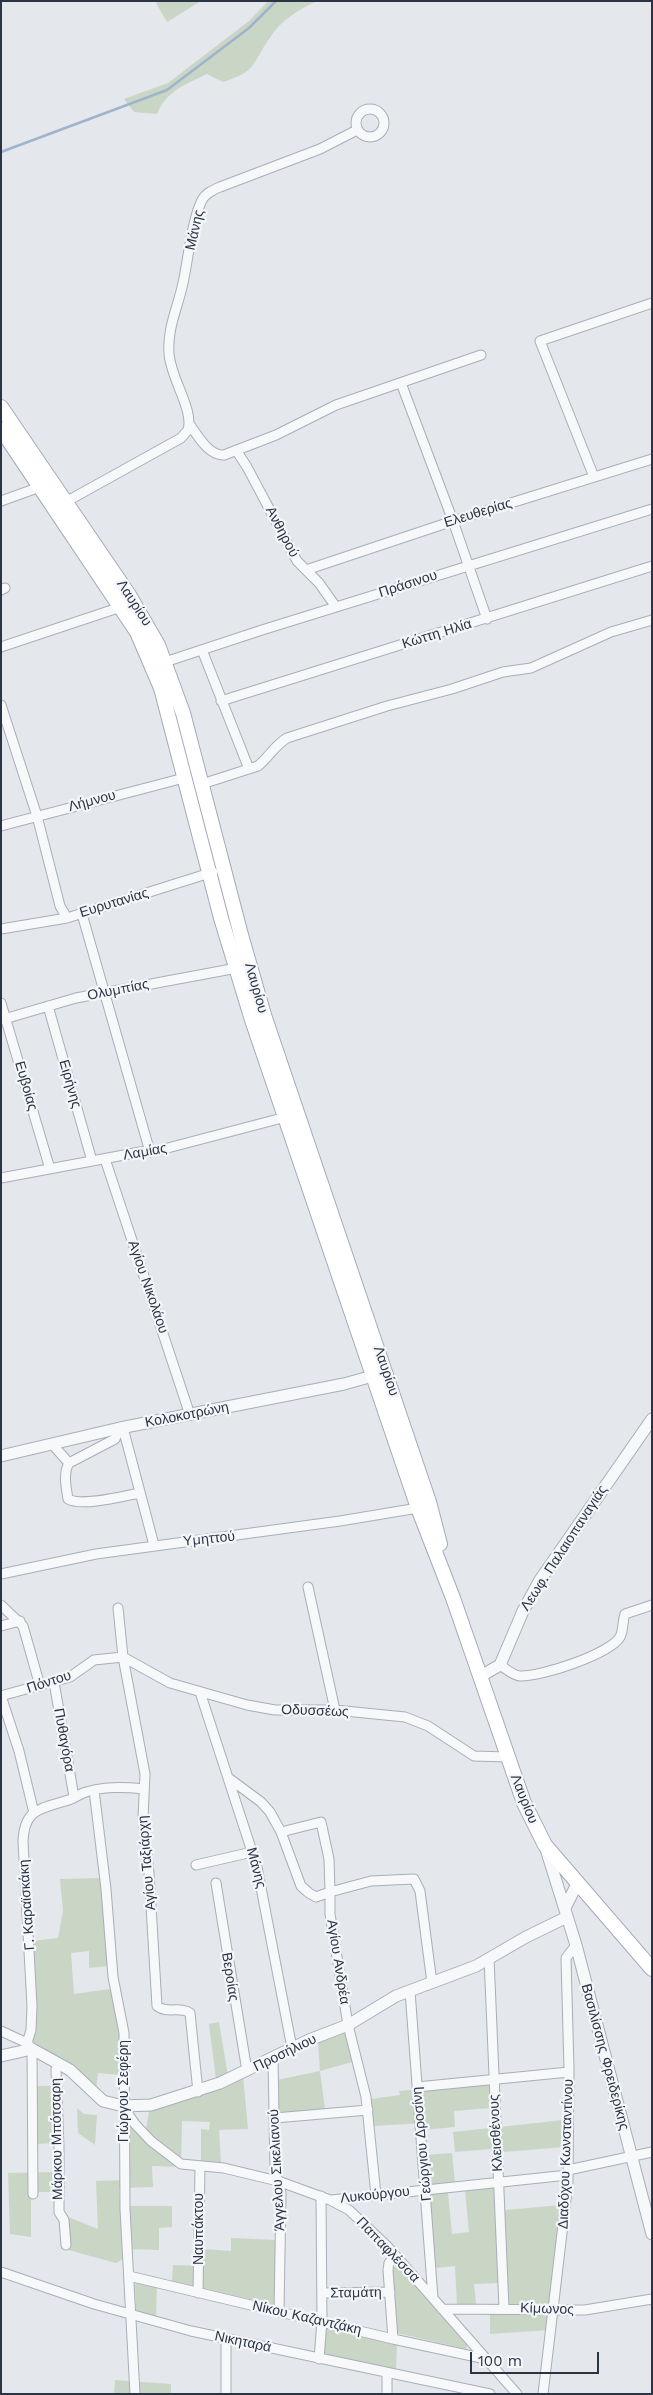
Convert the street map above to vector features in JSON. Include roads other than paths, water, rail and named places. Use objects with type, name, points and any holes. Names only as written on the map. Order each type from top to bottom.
[{"type":"main road","name":"Λαυρίου","points":[[1,407],[142,640],[161,688],[208,873],[237,968],[286,1117],[429,1502],[453,1598]]},
{"type":"main road","name":"Λαυρίου","points":[[1,428],[40,487],[60,505],[148,626],[165,662],[183,713],[264,1015],[380,1374],[418,1508],[453,1598],[524,1803],[545,1845],[652,1969]]},
{"type":"street","name":"Μάνης","points":[[357,130],[320,149],[213,190],[202,200],[182,289],[172,319],[169,343],[173,376],[188,412],[190,425],[215,454],[224,456],[276,435],[326,409],[481,355]]},
{"type":"street","points":[[594,477],[540,342],[652,303]]},
{"type":"street","points":[[401,383],[453,521],[467,566],[487,619]]},
{"type":"street","points":[[60,505],[184,436],[190,425]]},
{"type":"street","name":"Ανθηρού","points":[[236,450],[247,467],[294,557],[320,583],[336,607]]},
{"type":"street","name":"Ελευθερίας","points":[[306,570],[453,521],[652,459]]},
{"type":"street","points":[[1,501],[40,487]]},
{"type":"street","name":"Πράσινου","points":[[165,662],[652,509]]},
{"type":"street","name":"Κώττη Ηλία","points":[[221,701],[652,566]]},
{"type":"street","points":[[1,647],[121,607]]},
{"type":"street","points":[[202,784],[249,769],[266,760],[279,743],[287,738],[386,706],[468,684],[503,672],[531,668],[611,632],[652,620]]},
{"type":"street","points":[[202,650],[249,769]]},
{"type":"street","points":[[1,705],[37,816],[60,906],[67,918]]},
{"type":"street","points":[[1,739],[12,736]]},
{"type":"street","name":"Λήμνου","points":[[1,826],[184,778]]},
{"type":"street","name":"Ευρυτανίας","points":[[1,929],[82,914],[224,869]]},
{"type":"street","points":[[82,914],[106,992],[150,1152]]},
{"type":"street","name":"Ολυμπίας","points":[[3,1019],[106,992],[237,968]]},
{"type":"street","name":"Ευβοίας","points":[[1,1003],[3,1019],[50,1169]]},
{"type":"street","name":"Ειρήνης","points":[[48,1006],[92,1161]]},
{"type":"street","name":"Λαμίας","points":[[1,1178],[140,1152],[150,1152],[213,1138],[286,1117]]},
{"type":"street","name":"Αγίου Νικολάου","points":[[105,1159],[190,1415]]},
{"type":"street","name":"Κολοκοτρώνη","points":[[1,1456],[122,1428],[338,1386],[380,1374]]},
{"type":"street","name":"Λεωφ. Παλαιοπαναγιάς","points":[[500,1665],[522,1611],[540,1580],[652,1419]]},
{"type":"street","points":[[122,1428],[115,1439],[69,1463],[66,1467],[68,1498],[73,1501],[140,1493]]},
{"type":"street","points":[[122,1428],[154,1545]]},
{"type":"street","points":[[52,1444],[69,1463]]},
{"type":"street","name":"Υμηττού","points":[[1,1574],[75,1557],[340,1521],[418,1508]]},
{"type":"street","points":[[308,1588],[334,1710]]},
{"type":"street","points":[[481,1676],[500,1665],[518,1676],[536,1674],[572,1664],[615,1643],[623,1628],[625,1614],[652,1604]]},
{"type":"street","points":[[1,1605],[20,1621],[40,1686]]},
{"type":"street","name":"Αγίου Ταξιάρχη","points":[[118,1608],[123,1657],[144,1766],[143,1818],[149,1873],[157,2006],[161,2009],[183,2010],[190,2013],[198,2092]]},
{"type":"street","points":[[1,1626],[20,1621]]},
{"type":"street","name":"Οδυσσέως","points":[[123,1657],[158,1678],[247,1705],[275,1710],[334,1710],[405,1717],[428,1726],[474,1756],[508,1756]]},
{"type":"street","name":"Πόντου","points":[[1,1696],[73,1676],[94,1660],[123,1657]]},
{"type":"street","name":"Πυθαγόρα","points":[[54,1682],[74,1797]]},
{"type":"street","name":"Μάνης","points":[[200,1692],[230,1779],[261,1883],[292,2048]]},
{"type":"street","points":[[1,1696],[19,1751],[34,1813],[44,1806],[94,1790],[116,1788],[144,1789]]},
{"type":"street","points":[[230,1779],[261,1802],[270,1812],[282,1832],[304,1889],[316,1897],[371,1882],[414,1878],[420,1891],[432,1983]]},
{"type":"street","name":"Γιώργου Σεφέρη","points":[[94,1790],[106,1889],[113,1977],[124,2033],[123,2106],[130,2315],[135,2394]]},
{"type":"street","name":"Γ. Καραϊσκάκη","points":[[33,2194],[29,2046],[32,2006],[23,1835],[25,1826],[34,1813]]},
{"type":"street","name":"Αγίου Ανδρέα","points":[[282,1832],[321,1822],[329,1859],[330,1914],[348,2025],[368,2110],[376,2195]]},
{"type":"street","points":[[545,1845],[566,1913]]},
{"type":"street","points":[[196,1865],[252,1852]]},
{"type":"street","name":"Βεροίας","points":[[216,1882],[247,2071]]},
{"type":"street","points":[[566,1913],[575,1888],[579,1885]]},
{"type":"street","name":"Προσήλιου","points":[[29,2046],[76,2075],[104,2101],[123,2106],[151,2105],[198,2092],[247,2071],[292,2048],[348,2025],[382,2003],[476,1966],[566,1913]]},
{"type":"street","name":"Βασιλίσσης Φρειδερίκης","points":[[566,1913],[652,2234]]},
{"type":"street","name":"Διαδόχου Κωνσταντίνου","points":[[543,2394],[568,2173],[569,2072],[566,1958],[576,1945]]},
{"type":"street","name":"Κλεισθένους","points":[[488,1958],[504,2308]]},
{"type":"street","name":"Γεώργιου Δροσίνη","points":[[410,1991],[433,2298]]},
{"type":"street","points":[[1,2031],[29,2046]]},
{"type":"street","points":[[1,2056],[29,2046]]},
{"type":"street","name":"Άγγελου Σικελιανού","points":[[273,2058],[275,2171],[282,2193],[279,2312]]},
{"type":"street","name":"Μάρκου Μπότσαρη","points":[[59,2064],[56,2069],[59,2212],[64,2220],[66,2245]]},
{"type":"street","points":[[417,2087],[569,2072]]},
{"type":"street","name":"Παπαφλέσσα","points":[[123,2106],[135,2124],[156,2145],[181,2164],[224,2168],[278,2181],[326,2198],[359,2219],[396,2256],[517,2394]]},
{"type":"street","points":[[275,2118],[368,2110]]},
{"type":"street","name":"Λυκούργου","points":[[326,2198],[498,2183],[568,2173],[652,2152]]},
{"type":"street","name":"Ναυπάκτου","points":[[198,2293],[200,2166]]},
{"type":"street","points":[[319,2358],[326,2198]]},
{"type":"street","points":[[393,2339],[389,2263],[396,2256]]},
{"type":"street","name":"Νικηταρά","points":[[1,2272],[130,2315],[226,2339],[490,2394]]},
{"type":"street","name":"Νίκου Καζαντζάκη","points":[[129,2276],[393,2339],[486,2359]]},
{"type":"street","name":"Σταμάτη","points":[[322,2293],[390,2292]]},
{"type":"street","name":"Κίμωνος","points":[[442,2308],[585,2310],[652,2299]]},
{"type":"street","points":[[226,2339],[226,2394]]},
{"type":"street","points":[[387,2373],[387,2394]]},
{"type":"waterway","points":[[1,152],[167,90],[249,28],[276,1]]}]
